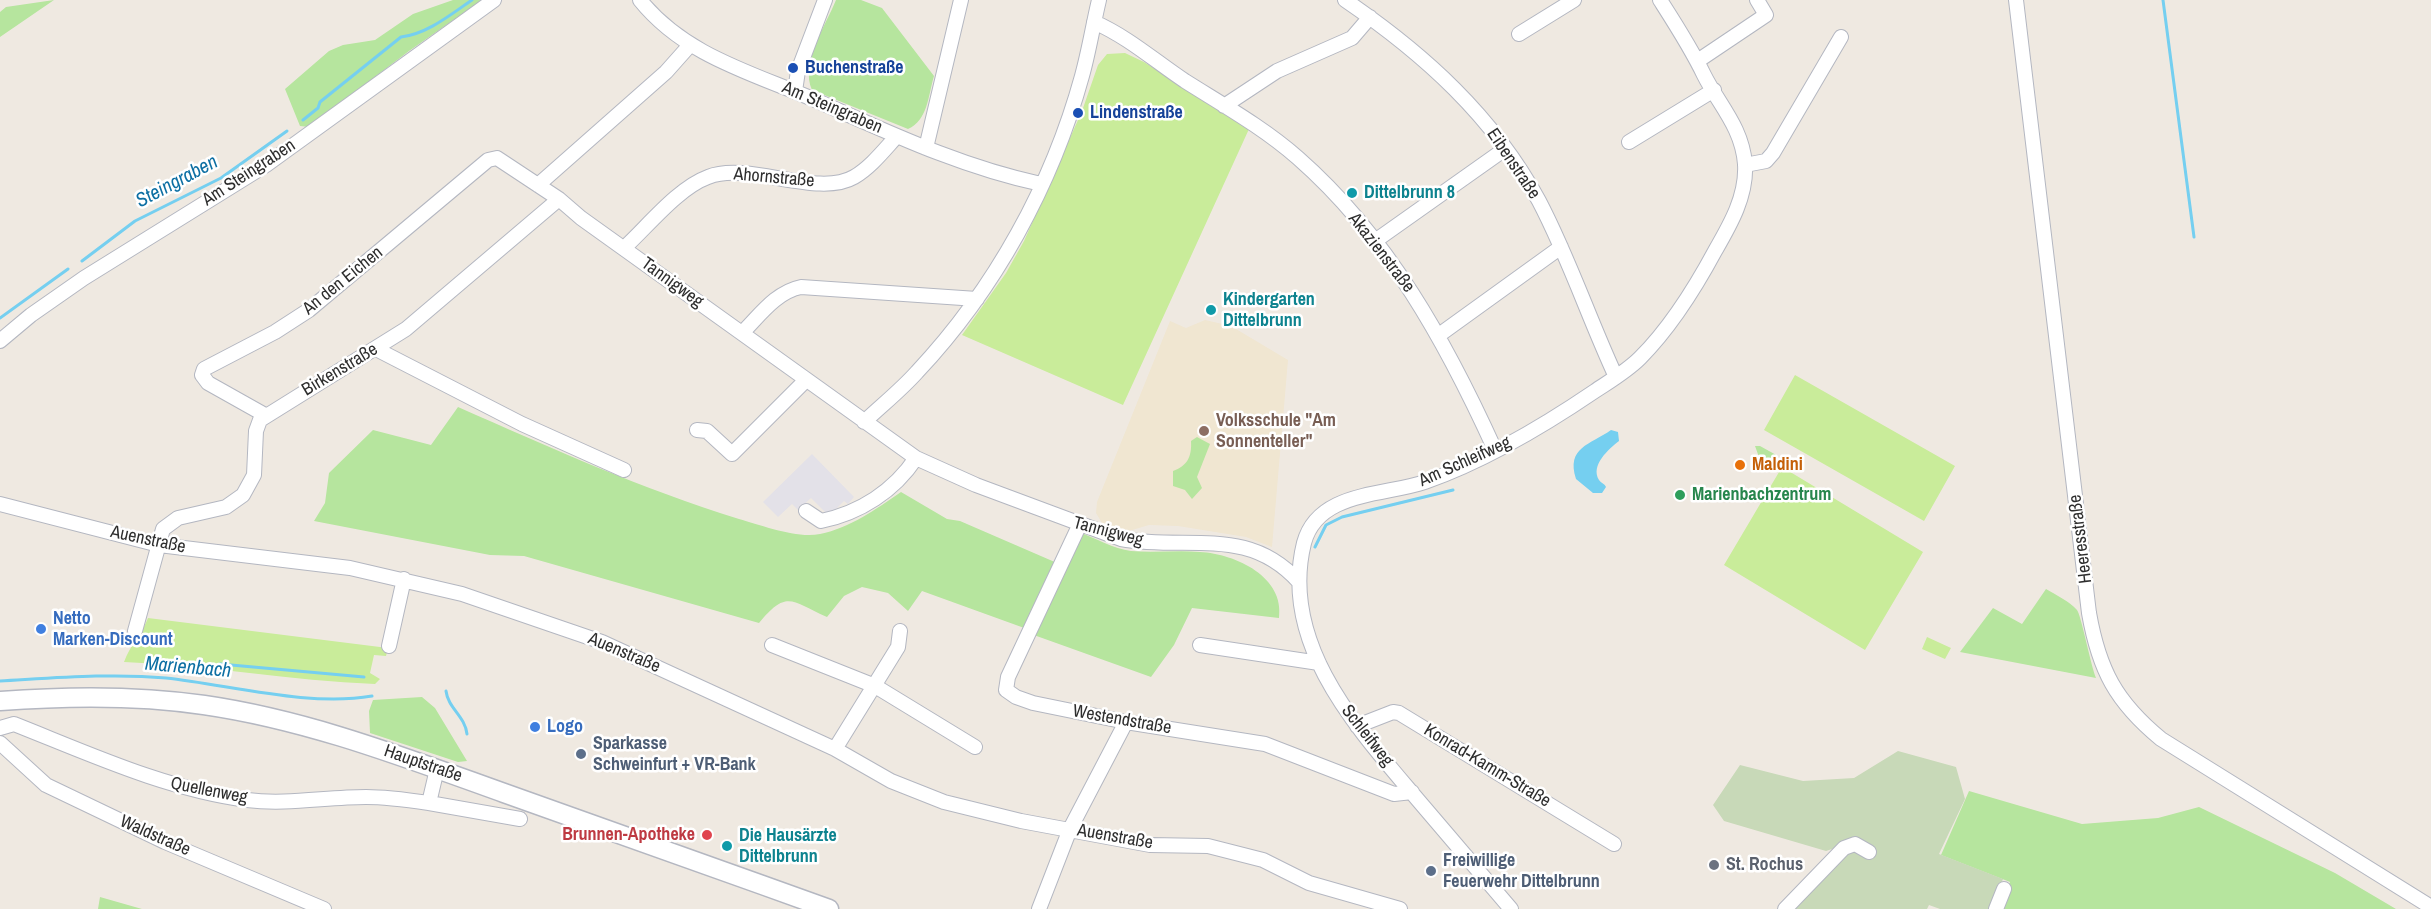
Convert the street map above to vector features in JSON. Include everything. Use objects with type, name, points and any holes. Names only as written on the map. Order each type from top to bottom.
[{"type":"street","name":"Am Steingraben","points":[[0,341],[31,315],[84,278],[266,165],[494,0]]},
{"type":"street","name":"Am Steingraben","points":[[640,0],[690,45],[709,57],[795,91],[972,167],[1041,184]]},
{"type":"street","points":[[795,91],[798,71],[825,0]]},
{"type":"street","points":[[926,148],[961,0]]},
{"type":"street","points":[[864,422],[916,374],[977,299],[1011,247],[1041,184],[1082,78],[1099,0]]},
{"type":"street","name":"Eibenstraße","points":[[1345,0],[1403,41],[1461,93],[1505,149],[1538,199],[1561,247],[1616,377]]},
{"type":"street","points":[[1519,34],[1574,0]]},
{"type":"street","points":[[1659,0],[1699,60],[1735,127],[1745,165],[1766,161],[1773,153],[1841,37]]},
{"type":"street","points":[[1699,60],[1766,15],[1757,0]]},
{"type":"street","name":"Heeresstraße","points":[[2016,0],[2090,613],[2101,663],[2123,703],[2161,739],[2431,907]]},
{"type":"street","points":[[1224,106],[1277,71],[1352,39],[1370,18]]},
{"type":"street","name":"Akazienstraße","points":[[1094,22],[1134,44],[1298,158],[1374,241],[1412,291],[1439,335],[1495,450]]},
{"type":"street","points":[[538,185],[666,72],[690,45]]},
{"type":"street","points":[[1629,142],[1714,90]]},
{"type":"street","name":"Ahornstraße","points":[[624,248],[690,186],[709,177],[735,173],[813,182],[852,178],[897,136]]},
{"type":"street","points":[[1374,241],[1505,149]]},
{"type":"street","name":"An den Eichen","points":[[265,415],[208,383],[202,375],[207,366],[275,332],[309,310],[493,157],[502,160],[538,185]]},
{"type":"street","name":"Am Schleifweg","points":[[1308,530],[1316,518],[1331,506],[1424,483],[1548,423],[1639,359],[1669,325],[1701,277],[1740,202],[1745,165]]},
{"type":"street","name":"Tannigweg","points":[[538,185],[916,458],[976,485],[1121,539],[1146,543],[1208,543],[1246,547],[1266,554],[1283,565],[1299,582]]},
{"type":"street","name":"Birkenstraße","points":[[265,415],[406,329],[559,199]]},
{"type":"street","points":[[1439,335],[1561,247]]},
{"type":"street","points":[[742,333],[779,296],[787,290],[801,287],[977,299]]},
{"type":"street","points":[[375,349],[515,421],[624,470]]},
{"type":"street","points":[[697,430],[707,431],[732,454],[806,380]]},
{"type":"street","points":[[135,631],[163,529],[172,520],[217,510],[243,495],[254,475],[256,431],[265,415]]},
{"type":"street","points":[[806,511],[821,521],[860,507],[893,487],[916,458]]},
{"type":"street","name":"Auenstraße","points":[[0,504],[159,545],[302,561],[404,579],[462,594],[602,642],[835,749],[891,781],[944,802],[1021,821],[1150,845],[1208,846],[1263,860],[1309,883],[1400,909]]},
{"type":"street","name":"Westendstraße","points":[[1079,525],[1008,677],[1006,690],[1016,697],[1033,703],[1126,722],[1265,744],[1394,794],[1406,795],[1412,792]]},
{"type":"street","name":"Schleifweg","points":[[1308,530],[1299,582],[1306,624],[1319,663],[1335,693],[1357,726],[1511,909]]},
{"type":"street","points":[[389,646],[404,579]]},
{"type":"street","points":[[835,749],[848,733],[898,647],[900,631]]},
{"type":"street","points":[[772,645],[875,686],[975,747]]},
{"type":"street","points":[[1200,645],[1319,663]]},
{"type":"street","name":"Hauptstraße","points":[[0,701],[85,697],[203,705],[300,725],[437,769],[829,909]]},
{"type":"street","name":"Konrad-Kamm-Straße","points":[[1357,726],[1393,712],[1399,713],[1614,844]]},
{"type":"street","points":[[1039,909],[1070,829],[1126,722]]},
{"type":"street","name":"Quellenweg","points":[[0,728],[14,724],[155,780],[197,791],[283,802],[365,797],[429,803],[520,819]]},
{"type":"street","name":"Waldstraße","points":[[0,743],[46,785],[165,842],[324,909]]},
{"type":"street","points":[[429,803],[437,769]]},
{"type":"street","points":[[1785,909],[1844,848],[1855,844],[1869,852]]},
{"type":"street","points":[[1996,909],[2004,889]]},
{"type":"shaded area","name":"Volksschule \"Am Sonnenteller\"","points":[[1205,320],[1231,326],[1288,360],[1272,547],[1246,537],[1178,526],[1149,525],[1129,531],[1102,523],[1096,513],[1097,502],[1170,321],[1186,328]]},
{"type":"shaded area","points":[[812,454],[854,497],[848,504],[844,501],[829,516],[811,498],[798,510],[792,504],[778,517],[763,502]]},
{"type":"green space","points":[[54,0],[0,37],[0,12],[6,7]]},
{"type":"green space","points":[[453,0],[482,0],[409,51],[309,127],[300,126],[285,89],[329,51],[343,45],[375,40],[413,14]]},
{"type":"green space","points":[[836,0],[861,0],[882,8],[934,76],[923,114],[915,125],[908,129],[812,90],[809,68],[812,56]]},
{"type":"green space","points":[[1125,53],[1144,62],[1249,129],[1123,405],[962,335],[1006,273],[1024,241],[1082,111],[1098,65],[1107,54]]},
{"type":"green space","points":[[1795,375],[1955,466],[1924,521],[1764,430]]},
{"type":"green space","points":[[458,407],[632,481],[779,531],[811,535],[831,531],[862,517],[901,492],[947,519],[960,521],[1057,563],[1027,629],[922,591],[908,611],[888,593],[862,587],[844,596],[827,617],[790,601],[776,605],[759,623],[524,556],[490,555],[314,521],[325,503],[329,473],[373,430],[431,445]]},
{"type":"green space","points":[[1197,437],[1210,444],[1197,477],[1202,488],[1192,499],[1185,490],[1173,486],[1173,471],[1188,460],[1191,441]]},
{"type":"green space","points":[[1755,446],[1760,446],[1778,456],[1768,472],[1763,468]]},
{"type":"green space","points":[[1782,467],[1923,552],[1865,650],[1724,565]]},
{"type":"green space","points":[[1079,532],[1125,550],[1200,552],[1228,557],[1242,563],[1255,570],[1274,591],[1279,603],[1279,618],[1192,608],[1174,645],[1151,677],[1031,634]]},
{"type":"green space","points":[[2046,589],[2077,610],[2096,678],[1960,652],[1993,608],[2022,624]]},
{"type":"green space","points":[[148,618],[388,648],[386,656],[374,655],[370,673],[380,679],[375,684],[124,662]]},
{"type":"green space","points":[[1927,637],[1951,648],[1945,659],[1922,649]]},
{"type":"green space","points":[[422,697],[435,708],[467,761],[458,762],[370,733],[369,711],[373,700]]},
{"type":"green space","points":[[1898,751],[1956,767],[1965,799],[1939,854],[2003,879],[1991,909],[1940,909],[1929,905],[1927,909],[1795,909],[1849,852],[1856,841],[1826,851],[1724,821],[1713,805],[1740,765],[1803,781],[1854,778]]},
{"type":"green space","points":[[1969,791],[2082,824],[2158,818],[2199,807],[2335,873],[2396,909],[1999,909],[2010,882],[1941,855]]},
{"type":"green space","points":[[100,897],[142,909],[98,909]]},
{"type":"water","points":[[1611,430],[1618,432],[1619,441],[1602,458],[1597,469],[1599,480],[1606,487],[1602,493],[1593,493],[1576,479],[1574,460],[1582,448]]},
{"type":"waterway","name":"Steingraben","points":[[303,120],[318,108],[320,102],[401,37],[429,28],[472,0]]},
{"type":"waterway","points":[[2163,0],[2194,237]]},
{"type":"waterway","name":"Steingraben","points":[[82,261],[135,221],[221,178],[287,131]]},
{"type":"waterway","name":"Steingraben","points":[[0,318],[68,269]]},
{"type":"waterway","points":[[1315,547],[1326,525],[1342,517],[1453,490]]},
{"type":"waterway","points":[[220,664],[364,677]]},
{"type":"waterway","name":"Marienbach","points":[[0,681],[125,676],[191,681],[296,697],[348,699],[372,696]]},
{"type":"waterway","points":[[446,691],[467,734]]},
{"type":"place","name":"Buchenstraße","points":[[793,68]]},
{"type":"place","name":"Lindenstraße","points":[[1078,113]]},
{"type":"place","name":"Dittelbrunn 8","points":[[1352,193]]},
{"type":"place","name":"Kindergarten Dittelbrunn","points":[[1211,310]]},
{"type":"place","name":"Volksschule \"Am Sonnenteller\"","points":[[1204,431]]},
{"type":"place","name":"Maldini","points":[[1740,465]]},
{"type":"place","name":"Marienbachzentrum","points":[[1680,495]]},
{"type":"place","name":"Netto Marken-Discount","points":[[41,629]]},
{"type":"place","name":"Logo","points":[[535,727]]},
{"type":"place","name":"Sparkasse Schweinfurt + VR-Bank","points":[[581,754]]},
{"type":"place","name":"Brunnen-Apotheke","points":[[707,835]]},
{"type":"place","name":"Die Hausärzte Dittelbrunn","points":[[727,846]]},
{"type":"place","name":"St. Rochus","points":[[1714,865]]},
{"type":"place","name":"Freiwillige Feuerwehr Dittelbrunn","points":[[1431,871]]}]
